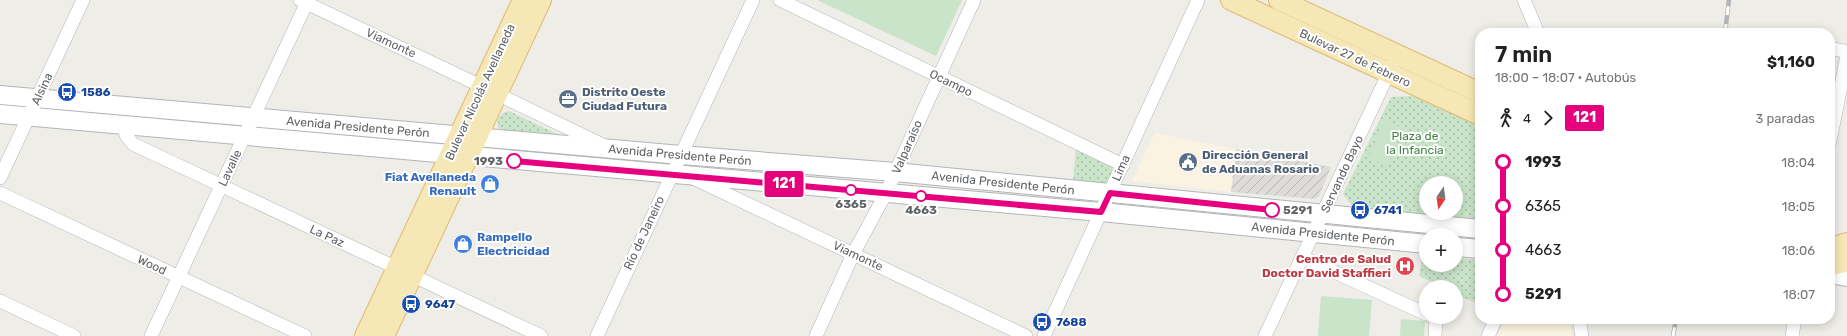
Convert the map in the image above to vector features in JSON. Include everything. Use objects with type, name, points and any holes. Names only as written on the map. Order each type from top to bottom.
[{"type":"main road","name":"Bulevar Nicolás Avellaneda","points":[[490,90],[523,0]]},
{"type":"main road","name":"Bulevar Nicolás Avellaneda","points":[[384,336],[405,272],[468,136],[490,90],[541,0]]},
{"type":"main road","name":"Bulevar 27 de Febrero","points":[[1231,0],[1475,114]]},
{"type":"main road","name":"Bulevar 27 de Febrero","points":[[1280,0],[1475,91]]},
{"type":"main road","name":"Avenida Presidente Perón","points":[[4,94],[680,155],[895,172],[1475,229]]},
{"type":"main road","name":"Avenida Presidente Perón","points":[[0,114],[689,177],[1101,212],[1419,243]]},
{"type":"main road","points":[[1835,247],[1847,243]]},
{"type":"main road","points":[[1463,248],[1475,249]]},
{"type":"main road","points":[[1835,256],[1847,258]]},
{"type":"main road","points":[[1835,265],[1847,261]]},
{"type":"main road","name":"Bulevar Nicolás Avellaneda","points":[[365,336],[405,272]]},
{"type":"main road","points":[[1835,275],[1847,277]]},
{"type":"street","name":"Alsina","points":[[0,178],[83,0]]},
{"type":"street","name":"Río de Janeiro","points":[[597,336],[753,0]]},
{"type":"street","name":"Ocampo","points":[[780,0],[1123,165]]},
{"type":"street","name":"Valparaíso","points":[[816,336],[853,254],[886,193],[974,0]]},
{"type":"street","name":"Lima","points":[[1044,336],[1198,0]]},
{"type":"street","points":[[1524,0],[1536,28]]},
{"type":"street","name":"Viamonte","points":[[305,1],[612,149]]},
{"type":"street","name":"Lavalle","points":[[151,336],[253,117],[305,1]]},
{"type":"street","points":[[1835,49],[1847,52]]},
{"type":"street","name":"Servando Bayo","points":[[1265,336],[1397,54]]},
{"type":"street","points":[[1835,116],[1847,56]]},
{"type":"street","name":"La Paz","points":[[124,126],[126,135],[133,144],[541,336]]},
{"type":"street","name":"Viamonte","points":[[689,177],[1026,336]]},
{"type":"street","name":"Wood","points":[[0,193],[305,336]]},
{"type":"street","points":[[1302,257],[1419,311]]},
{"type":"street","points":[[0,301],[74,336]]},
{"type":"street","points":[[1435,336],[1436,324]]},
{"type":"street","points":[[1488,336],[1494,324]]},
{"type":"street","points":[[1580,324],[1582,336]]},
{"type":"street","points":[[1792,336],[1794,324]]},
{"type":"shaded area","name":"Dirección General de Aduanas Rosario","points":[[1155,133],[1236,149],[1231,192],[1132,181]]},
{"type":"shaded area","points":[[1236,149],[1331,167],[1319,196],[1315,199],[1231,192]]},
{"type":"shaded area","points":[[1503,324],[1570,324],[1572,336],[1497,336]]},
{"type":"green space","points":[[817,0],[962,0],[936,56]]},
{"type":"green space","name":"Plaza de la Infancia","points":[[1412,96],[1475,124],[1475,219],[1463,217],[1463,176],[1419,176],[1419,213],[1353,207],[1343,194],[1391,97]]},
{"type":"green space","points":[[509,111],[561,136],[504,130],[498,128],[499,117],[503,113]]},
{"type":"green space","points":[[1384,120],[1403,128],[1387,166],[1368,158]]},
{"type":"green space","points":[[1076,147],[1112,166],[1112,175],[1106,184],[1101,186],[1087,186],[1073,184]]},
{"type":"green space","points":[[1463,259],[1475,260],[1475,303],[1463,297],[1463,280],[1427,280],[1419,276],[1420,272],[1463,272]]},
{"type":"green space","points":[[1321,296],[1372,300],[1369,336],[1318,336]]},
{"type":"green space","points":[[1401,319],[1419,320],[1419,324],[1425,324],[1424,336],[1400,336]]},
{"type":"railway","points":[[1726,28],[1729,0]]},
{"type":"railway","points":[[1673,336],[1675,324]]},
{"type":"bus line","name":"121","points":[[514,161],[1101,212],[1110,193],[1272,210]]},
{"type":"place","name":"1586","points":[[67,92]]},
{"type":"place","name":"Distrito Oeste Ciudad Futura","points":[[568,99]]},
{"type":"place","name":"1993","points":[[514,161]]},
{"type":"place","name":"Dirección General de Aduanas Rosario","points":[[1188,162]]},
{"type":"place","name":"Fiat Avellaneda Renault","points":[[490,184]]},
{"type":"place","name":"6365","points":[[851,190]]},
{"type":"place","name":"4663","points":[[921,196]]},
{"type":"place","name":"5291","points":[[1272,210]]},
{"type":"place","name":"6741","points":[[1360,210]]},
{"type":"place","name":"Rampello Electricidad","points":[[463,244]]},
{"type":"place","name":"Centro de Salud Doctor David Staffieri","points":[[1405,266]]},
{"type":"place","name":"9647","points":[[411,304]]},
{"type":"place","name":"7688","points":[[1042,322]]}]
